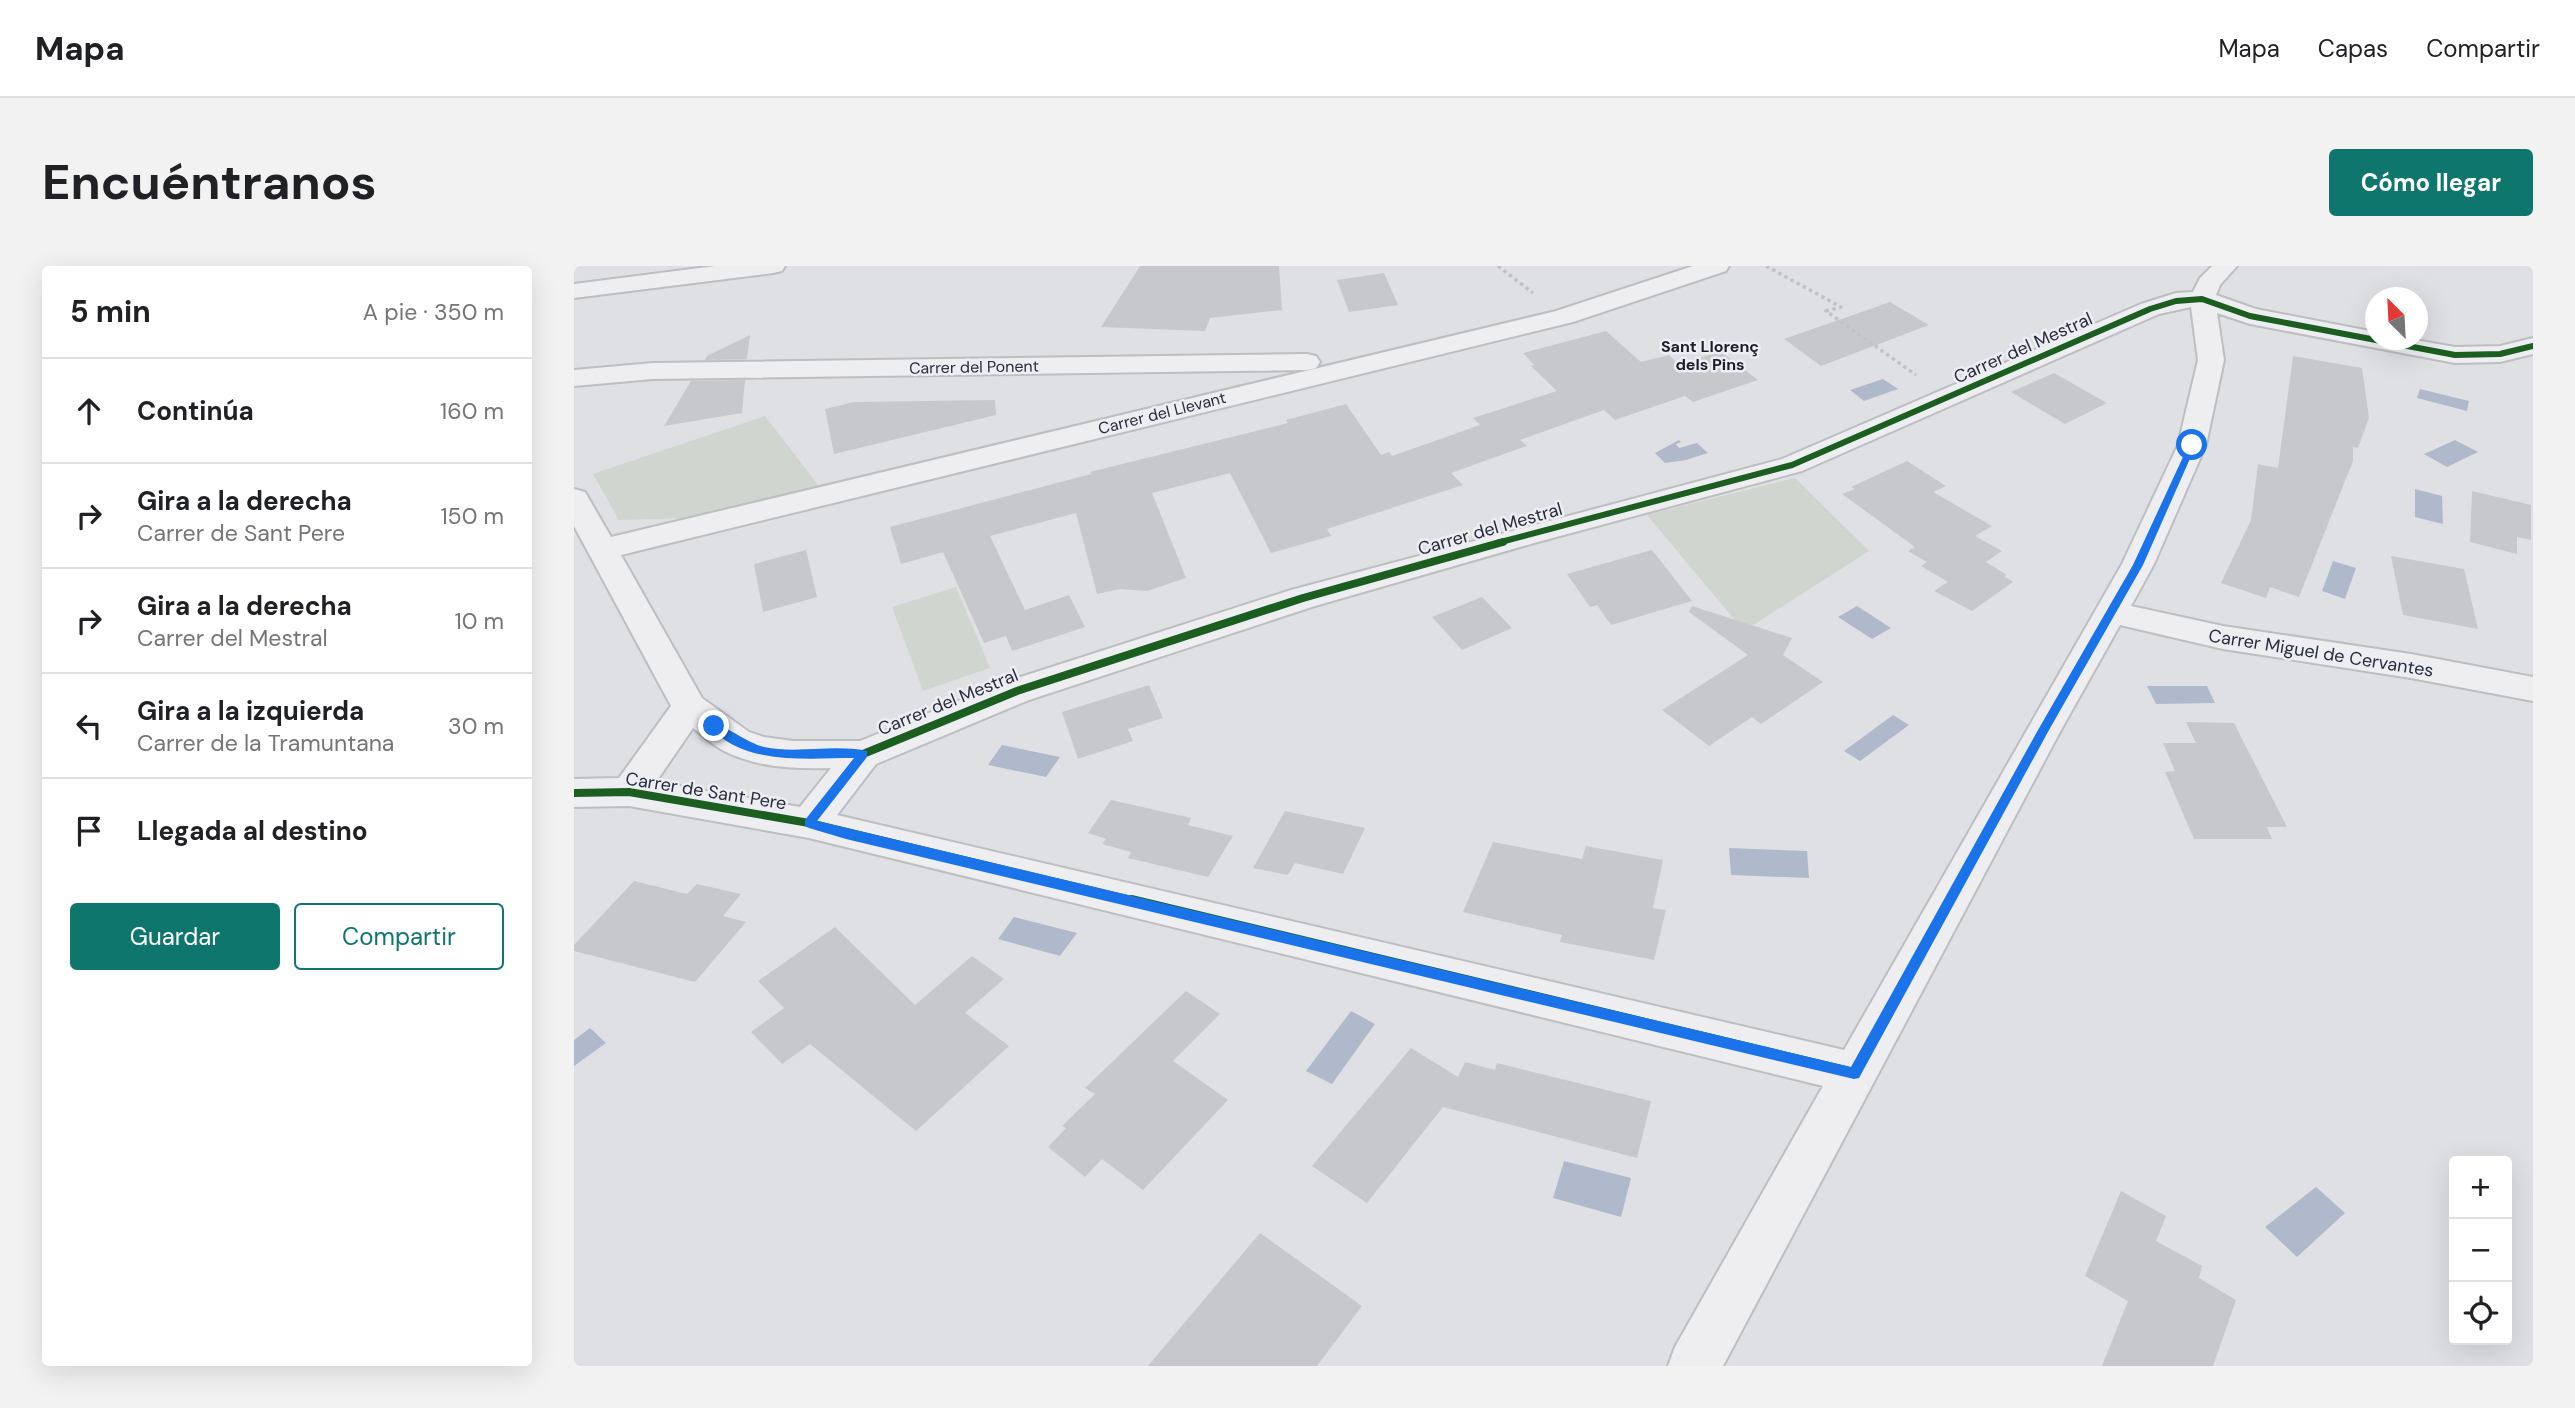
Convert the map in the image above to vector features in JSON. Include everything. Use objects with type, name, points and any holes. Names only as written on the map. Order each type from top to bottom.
[{"type":"street","points":[[574,291],[773,266]]},
{"type":"street","name":"Carrer del Llevant","points":[[604,550],[1564,317],[1717,266]]},
{"type":"street","points":[[1694,1366],[1854,1073],[2138,565],[2192,445],[2211,360],[2202,299],[2209,283],[2225,266]]},
{"type":"street","points":[[2202,299],[2250,316],[2455,355],[2500,354],[2533,346]]},
{"type":"street","name":"Carrer del Mestral","points":[[809,823],[863,754],[1017,691],[1303,598],[1792,465],[2150,309],[2176,301],[2202,299]]},
{"type":"street","name":"Carrer del Ponent","points":[[574,378],[653,371],[1375,362]]},
{"type":"street","points":[[574,498],[689,707],[736,741],[761,750],[793,755],[863,754]]},
{"type":"street","name":"Carrer Miguel de Cervantes","points":[[2111,611],[2163,627],[2242,642],[2424,668],[2533,690]]},
{"type":"street","points":[[629,792],[689,707]]},
{"type":"street","name":"Carrer de Sant Pere","points":[[574,793],[629,792],[809,823],[1854,1073]]},
{"type":"path","points":[[1766,266],[1841,307],[1826,311],[1948,398]]},
{"type":"shaded area","points":[[765,416],[819,486],[690,518],[619,520],[593,474]]},
{"type":"shaded area","points":[[1795,478],[1869,551],[1744,631],[1647,515]]},
{"type":"shaded area","points":[[956,587],[990,668],[923,691],[892,607]]},
{"type":"water","points":[[1883,379],[1898,389],[1864,401],[1850,390]]},
{"type":"water","points":[[2420,389],[2469,401],[2467,411],[2417,398]]},
{"type":"water","points":[[1679,440],[1681,442],[1676,444],[1679,448],[1697,443],[1708,453],[1665,463],[1655,453]]},
{"type":"water","points":[[2455,440],[2478,452],[2447,467],[2424,454]]},
{"type":"water","points":[[2415,489],[2442,496],[2443,524],[2415,517]]},
{"type":"water","points":[[2333,561],[2356,568],[2345,599],[2322,591]]},
{"type":"water","points":[[1857,606],[1891,628],[1872,639],[1838,617]]},
{"type":"water","points":[[2147,686],[2207,686],[2215,703],[2156,704]]},
{"type":"water","points":[[1893,715],[1909,725],[1860,761],[1844,751]]},
{"type":"water","points":[[1002,745],[1060,757],[1046,777],[988,765]]},
{"type":"water","points":[[1729,848],[1807,851],[1809,878],[1731,875]]},
{"type":"water","points":[[1014,917],[1077,933],[1060,956],[998,939]]},
{"type":"water","points":[[1351,1011],[1375,1024],[1332,1084],[1306,1071]]},
{"type":"water","points":[[590,1028],[606,1043],[574,1066],[574,1040]]},
{"type":"water","points":[[1564,1161],[1631,1178],[1621,1217],[1553,1198]]},
{"type":"water","points":[[2316,1187],[2345,1213],[2297,1257],[2265,1227]]},
{"type":"building","points":[[1140,266],[1279,266],[1282,310],[1210,318],[1205,331],[1101,327]]},
{"type":"building","points":[[1384,273],[1398,305],[1349,312],[1337,280]]},
{"type":"building","points":[[1890,302],[1929,325],[1821,366],[1784,339]]},
{"type":"building","points":[[1606,331],[1641,362],[1669,355],[1679,365],[1720,351],[1758,380],[1693,402],[1685,396],[1615,420],[1604,410],[1520,440],[1527,446],[1451,473],[1463,485],[1327,529],[1331,536],[1271,553],[1230,473],[1152,493],[1186,578],[1147,591],[1120,589],[1097,594],[1076,513],[990,536],[1025,610],[1069,595],[1085,627],[1012,651],[1006,636],[984,643],[943,552],[901,564],[890,527],[1091,474],[1090,472],[1288,423],[1286,420],[1346,404],[1381,455],[1389,452],[1392,456],[1480,425],[1473,418],[1557,391],[1531,366],[1534,365],[1523,353]]},
{"type":"building","points":[[750,335],[747,359],[705,360],[707,356]]},
{"type":"building","points":[[2293,356],[2362,368],[2369,418],[2358,448],[2353,447],[2353,461],[2299,597],[2270,587],[2266,598],[2221,583],[2251,520],[2258,464],[2278,468]]},
{"type":"building","points":[[2054,373],[2107,403],[2065,424],[2011,392]]},
{"type":"building","points":[[745,380],[742,413],[664,426],[691,381]]},
{"type":"building","points":[[995,400],[996,415],[834,454],[825,409],[854,402]]},
{"type":"building","points":[[1907,461],[1946,486],[1933,492],[1992,526],[1975,536],[2002,551],[1986,562],[2013,582],[1972,611],[1934,591],[1948,582],[1921,566],[1927,562],[1908,551],[1915,547],[1842,494],[1855,489],[1851,487]]},
{"type":"building","points":[[2472,491],[2531,505],[2531,540],[2517,537],[2517,554],[2470,542]]},
{"type":"building","points":[[806,550],[817,597],[763,612],[754,564]]},
{"type":"building","points":[[1652,550],[1692,601],[1611,625],[1597,605],[1590,607],[1567,574]]},
{"type":"building","points":[[2391,556],[2464,569],[2478,629],[2403,615]]},
{"type":"building","points":[[1482,597],[1512,628],[1462,650],[1432,617]]},
{"type":"building","points":[[1692,606],[1792,638],[1783,655],[1823,682],[1761,724],[1752,717],[1709,746],[1662,710],[1748,655],[1689,612]]},
{"type":"building","points":[[1149,685],[1163,718],[1128,729],[1133,741],[1078,759],[1062,712]]},
{"type":"building","points":[[2186,722],[2234,723],[2287,827],[2267,827],[2272,839],[2194,839],[2165,772],[2175,771],[2163,743],[2196,743]]},
{"type":"building","points":[[1111,800],[1191,818],[1188,825],[1233,836],[1208,877],[1128,858],[1131,852],[1102,844],[1106,839],[1088,833]]},
{"type":"building","points":[[1285,811],[1365,828],[1343,874],[1295,863],[1288,875],[1253,868]]},
{"type":"building","points":[[1493,842],[1582,859],[1586,846],[1663,860],[1653,908],[1666,910],[1654,960],[1560,942],[1562,935],[1463,912]]},
{"type":"building","points":[[634,881],[687,894],[697,884],[741,894],[723,916],[746,922],[695,982],[574,951],[574,945]]},
{"type":"building","points":[[835,927],[915,1005],[972,956],[1004,979],[965,1013],[1009,1046],[916,1131],[810,1044],[782,1064],[751,1032],[784,1008],[758,981]]},
{"type":"building","points":[[1186,991],[1220,1014],[1173,1061],[1228,1100],[1143,1190],[1102,1159],[1085,1177],[1048,1147],[1066,1128],[1062,1126],[1095,1094],[1085,1088]]},
{"type":"building","points":[[1411,1048],[1458,1077],[1465,1062],[1495,1070],[1497,1063],[1651,1101],[1637,1158],[1443,1107],[1367,1203],[1312,1166]]},
{"type":"building","points":[[2121,1191],[2166,1216],[2156,1241],[2202,1266],[2199,1278],[2236,1300],[2213,1366],[2102,1366],[2128,1301],[2085,1276]]},
{"type":"building","points":[[1260,1233],[1362,1306],[1317,1366],[1148,1366]]},
{"type":"cycle path","points":[[809,823],[863,754],[1017,691],[1303,598],[1792,465],[2150,309],[2176,301],[2202,299],[2250,316],[2455,355],[2500,354],[2533,346]]},
{"type":"cycle path","points":[[574,793],[629,792],[809,823],[1854,1073]]},
{"type":"district","name":"Sant Llorenç dels Pins","points":[[1710,355]]},
{"type":"route","points":[[714,726],[736,741],[761,750],[793,755],[863,754],[809,823],[1854,1073],[2043,730],[2138,565],[2192,445]]}]
